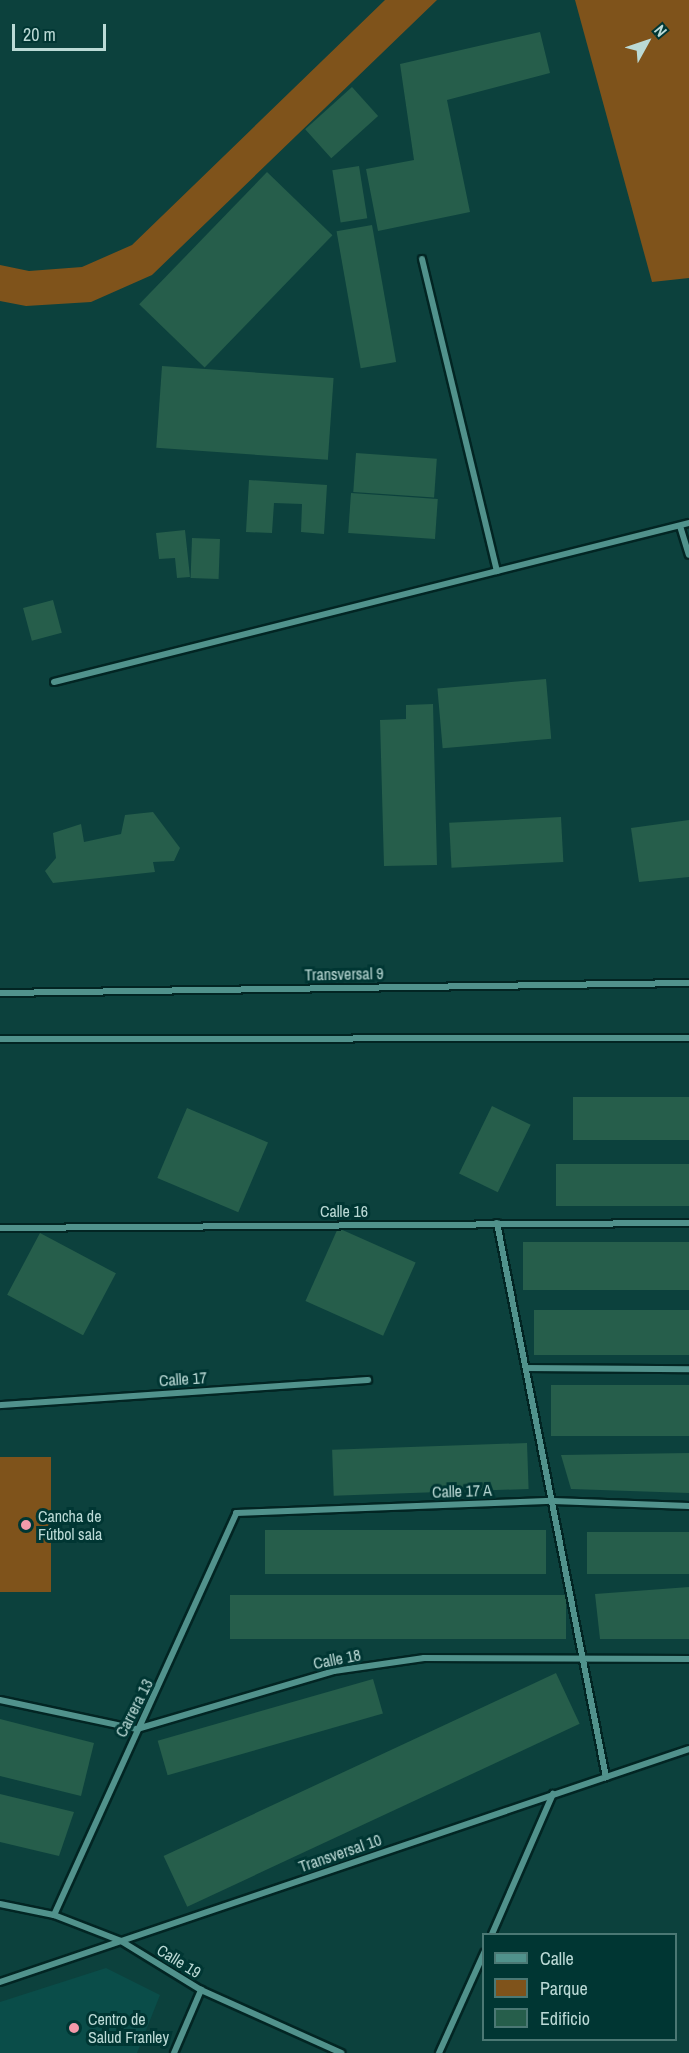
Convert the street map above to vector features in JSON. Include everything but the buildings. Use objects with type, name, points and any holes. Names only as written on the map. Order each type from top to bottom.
[{"type":"street","points":[[422,259],[497,571]]},
{"type":"street","points":[[54,682],[689,523]]},
{"type":"street","points":[[680,526],[689,555]]},
{"type":"street","name":"Transversal 9","points":[[0,993],[689,982]]},
{"type":"street","points":[[0,1039],[689,1038]]},
{"type":"street","points":[[497,1223],[606,1777]]},
{"type":"street","name":"Calle 16","points":[[0,1228],[689,1223]]},
{"type":"street","points":[[527,1368],[689,1369]]},
{"type":"street","name":"Calle 17","points":[[0,1405],[368,1380]]},
{"type":"street","name":"Calle 17 A","points":[[236,1513],[553,1501],[689,1506]]},
{"type":"street","name":"Carrera 13","points":[[54,1915],[236,1513]]},
{"type":"street","name":"Calle 18","points":[[0,1700],[137,1729],[334,1671],[423,1658],[689,1659]]},
{"type":"street","name":"Transversal 10","points":[[0,1982],[689,1749]]},
{"type":"street","points":[[493,1933],[554,1794]]},
{"type":"street","name":"Calle 19","points":[[0,1904],[54,1915],[121,1941],[201,1990],[341,2053]]},
{"type":"street","points":[[439,2053],[482,1955]]},
{"type":"street","points":[[174,2053],[201,1990]]},
{"type":"shaded area","name":"Centro de Salud Franley","points":[[106,1968],[160,1995],[137,2053],[0,2053],[0,2002]]},
{"type":"green space","points":[[385,0],[437,0],[152,275],[91,302],[26,306],[0,301],[0,265],[29,271],[82,267],[132,245]]},
{"type":"green space","points":[[575,0],[689,0],[689,278],[652,282]]},
{"type":"green space","name":"Cancha de Fútbol sala","points":[[0,1457],[51,1457],[51,1592],[0,1592]]},
{"type":"place","name":"Cancha de Fútbol sala","points":[[26,1525]]},
{"type":"place","name":"Centro de Salud Franley","points":[[74,2028]]}]
